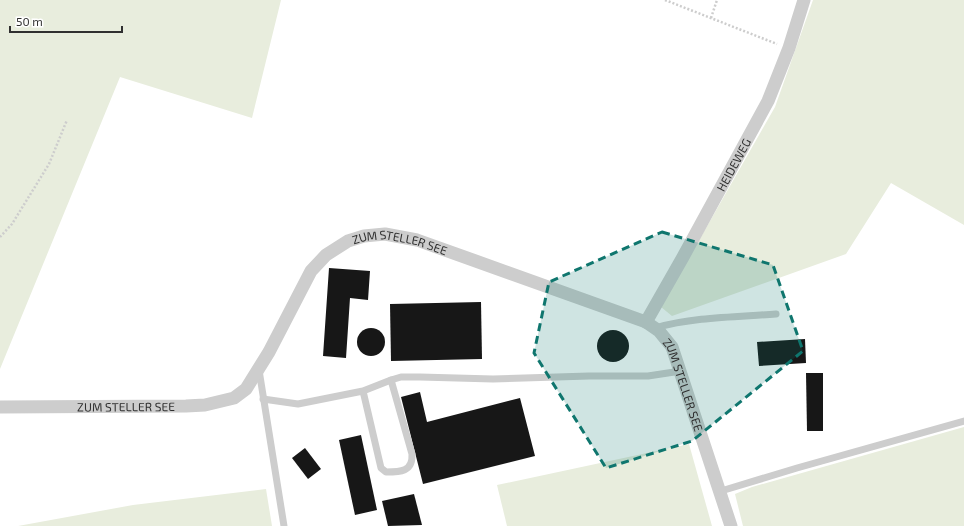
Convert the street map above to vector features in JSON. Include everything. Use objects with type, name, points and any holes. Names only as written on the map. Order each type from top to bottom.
[{"type":"street","name":"HEIDEWEG","points":[[650,325],[683,257],[768,101],[789,48],[804,0]]},
{"type":"street","name":"ZUM STELLER SEE","points":[[0,407],[205,406],[234,398],[246,389],[259,368],[311,271],[326,255],[348,241],[364,236],[385,234],[417,240],[650,325],[659,331],[672,347],[681,371],[721,491],[731,526]]},
{"type":"lane","points":[[650,325],[776,314]]},
{"type":"lane","points":[[259,368],[284,526]]},
{"type":"lane","points":[[263,399],[298,404],[363,391],[401,377],[493,378],[648,376],[681,371]]},
{"type":"lane","points":[[363,391],[381,468],[386,472],[399,472],[405,470],[412,462],[412,454],[391,380]]},
{"type":"lane","points":[[721,491],[964,421]]},
{"type":"path","points":[[665,0],[789,48]]},
{"type":"path","points":[[711,18],[717,0]]},
{"type":"path","points":[[0,237],[12,224],[49,164],[67,120]]},
{"type":"highlighted area","points":[[662,232],[773,265],[803,351],[692,441],[606,468],[534,353],[549,282]]},
{"type":"green space","points":[[0,0],[281,0],[252,118],[120,77],[0,369]]},
{"type":"green space","points":[[813,0],[964,0],[964,225],[891,183],[846,254],[672,316],[661,307],[775,107]]},
{"type":"green space","points":[[964,427],[964,526],[743,526],[735,494],[752,487]]},
{"type":"green space","points":[[689,444],[712,526],[507,526],[497,485]]},
{"type":"green space","points":[[266,489],[272,526],[18,526],[133,505]]},
{"type":"building","points":[[329,268],[370,271],[368,300],[350,298],[346,358],[323,356]]},
{"type":"building","points":[[481,302],[482,359],[391,361],[390,304]]},
{"type":"building","points":[[371,328],[381,332],[385,342],[381,352],[371,356],[361,352],[357,342],[361,332]]},
{"type":"building","points":[[610,330],[616,330],[626,337],[629,346],[628,352],[622,359],[616,362],[610,362],[600,355],[597,349],[597,343],[604,333]]},
{"type":"building","points":[[805,339],[806,363],[759,366],[757,342]]},
{"type":"building","points":[[806,373],[823,373],[823,431],[807,431]]},
{"type":"building","points":[[420,392],[427,422],[520,398],[535,456],[423,484],[401,397]]},
{"type":"building","points":[[361,435],[377,510],[355,515],[339,440]]},
{"type":"building","points":[[305,448],[321,469],[308,479],[292,458]]},
{"type":"building","points":[[414,494],[422,525],[388,526],[382,501]]}]
